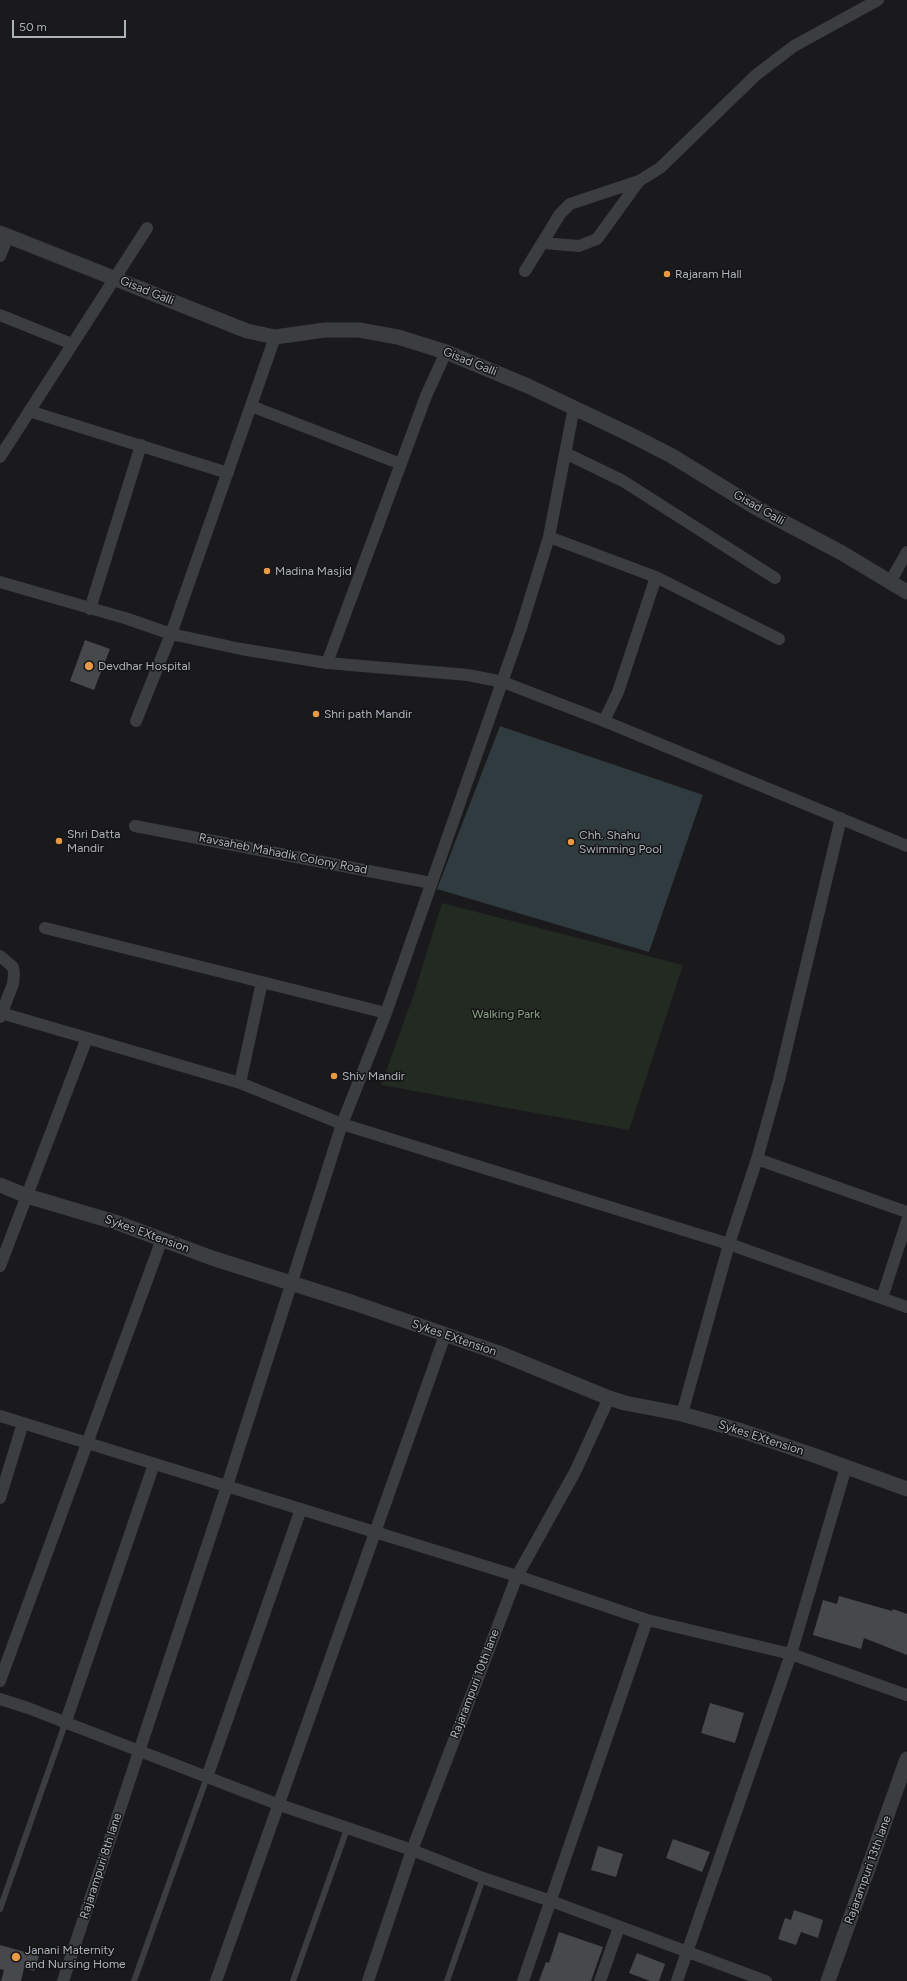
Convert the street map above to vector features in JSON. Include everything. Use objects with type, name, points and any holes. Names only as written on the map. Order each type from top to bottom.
[{"type":"street","points":[[526,271],[560,214],[570,204],[640,181],[660,168],[756,75],[794,46],[878,0]]},
{"type":"street","points":[[543,243],[579,246],[597,239],[640,181]]},
{"type":"street","points":[[0,457],[147,228]]},
{"type":"street","points":[[0,256],[4,234]]},
{"type":"street","name":"Gisad Galli","points":[[4,234],[247,331],[275,337],[325,330],[359,330],[398,337],[446,352],[574,407],[672,456],[755,507],[842,553],[907,592]]},
{"type":"street","points":[[0,315],[72,344]]},
{"type":"street","points":[[136,721],[171,634],[275,337]]},
{"type":"street","points":[[327,663],[426,396],[446,352]]},
{"type":"street","points":[[251,406],[401,464]]},
{"type":"street","name":"Rajarampuri 8th lane","points":[[63,1981],[227,1486],[342,1124],[386,1013],[503,682],[549,536],[574,407]]},
{"type":"street","points":[[29,411],[228,473]]},
{"type":"street","points":[[90,609],[141,445]]},
{"type":"street","points":[[565,453],[623,481],[775,578]]},
{"type":"street","points":[[549,536],[656,577],[779,639]]},
{"type":"street","points":[[890,582],[907,552]]},
{"type":"street","points":[[604,721],[618,692],[656,577]]},
{"type":"street","points":[[0,582],[128,619],[171,634],[327,663],[468,675],[503,682],[604,721],[907,846]]},
{"type":"street","points":[[682,1414],[729,1244],[757,1159],[800,998],[841,818]]},
{"type":"street","name":"Ravsaheb Mahadik Colony Road","points":[[135,826],[431,883]]},
{"type":"street","points":[[45,928],[386,1013]]},
{"type":"street","points":[[0,956],[13,967],[14,974],[13,984],[1,1015],[87,1038],[240,1083],[342,1124],[729,1244],[907,1307]]},
{"type":"street","points":[[240,1083],[262,982]]},
{"type":"street","points":[[0,1266],[28,1196],[87,1038]]},
{"type":"street","points":[[757,1159],[907,1212]]},
{"type":"street","name":"Sykes EXtension","points":[[0,1184],[28,1196],[118,1223],[212,1258],[354,1303],[445,1334],[499,1353],[609,1398],[625,1403],[682,1414],[742,1431],[907,1489]]},
{"type":"street","points":[[882,1298],[907,1221]]},
{"type":"street","points":[[0,1681],[162,1239]]},
{"type":"street","points":[[216,1981],[277,1804],[445,1334]]},
{"type":"street","name":"Rajarampuri 10th lane","points":[[368,1981],[412,1850],[517,1576],[575,1472],[609,1398]]},
{"type":"street","points":[[0,1416],[517,1576],[647,1620],[791,1654],[907,1695]]},
{"type":"street","points":[[0,1498],[23,1423]]},
{"type":"street","points":[[65,1724],[154,1464]]},
{"type":"street","points":[[677,1981],[688,1954],[738,1802],[791,1654],[846,1467]]},
{"type":"street","points":[[207,1777],[302,1509]]},
{"type":"street","points":[[523,1981],[647,1620]]},
{"type":"street","points":[[0,1699],[28,1708],[65,1724],[277,1804],[412,1850],[483,1878],[760,1980]]},
{"type":"street","name":"Rajarampuri 13th lane","points":[[828,1981],[907,1759]]},
{"type":"street","points":[[600,1981],[618,1927]]},
{"type":"lane","points":[[0,1909],[65,1724]]},
{"type":"lane","points":[[134,1981],[207,1777]]},
{"type":"lane","points":[[293,1981],[347,1829]]},
{"type":"lane","points":[[447,1981],[483,1878]]},
{"type":"green space","name":"Walking Park","points":[[442,903],[683,965],[629,1130],[381,1085],[414,994]]},
{"type":"shaded area","name":"Chh. Shahu Swimming Pool","points":[[500,726],[703,795],[649,952],[437,889]]},
{"type":"building","points":[[85,640],[110,649],[94,690],[70,681]]},
{"type":"building","points":[[839,1596],[892,1611],[893,1609],[907,1614],[907,1655],[864,1638],[861,1649],[813,1635],[823,1600],[837,1604]]},
{"type":"building","points":[[710,1703],[744,1713],[735,1743],[701,1733]]},
{"type":"building","points":[[673,1839],[710,1852],[702,1872],[666,1858]]},
{"type":"building","points":[[598,1846],[623,1854],[616,1877],[591,1870]]},
{"type":"building","points":[[794,1910],[823,1920],[818,1938],[801,1932],[796,1945],[778,1939],[785,1918],[791,1920]]},
{"type":"building","points":[[559,1932],[603,1947],[591,1981],[539,1981],[546,1962],[549,1963]]},
{"type":"building","points":[[0,1945],[39,1956],[34,1971],[24,1968],[21,1981],[1,1981],[4,1970],[0,1969]]},
{"type":"building","points":[[637,1953],[665,1964],[659,1981],[650,1981],[629,1973]]},
{"type":"place","name":"Rajaram Hall","points":[[667,274]]},
{"type":"place","name":"Madina Masjid","points":[[267,571]]},
{"type":"place","name":"Devdhar Hospital","points":[[89,666]]},
{"type":"place","name":"Shri path Mandir","points":[[316,714]]},
{"type":"place","name":"Shri Datta Mandir","points":[[59,841]]},
{"type":"place","name":"Chh. Shahu Swimming Pool","points":[[571,842]]},
{"type":"place","name":"Shiv Mandir","points":[[334,1076]]},
{"type":"place","name":"Janani Maternity and Nursing Home","points":[[16,1957]]}]
